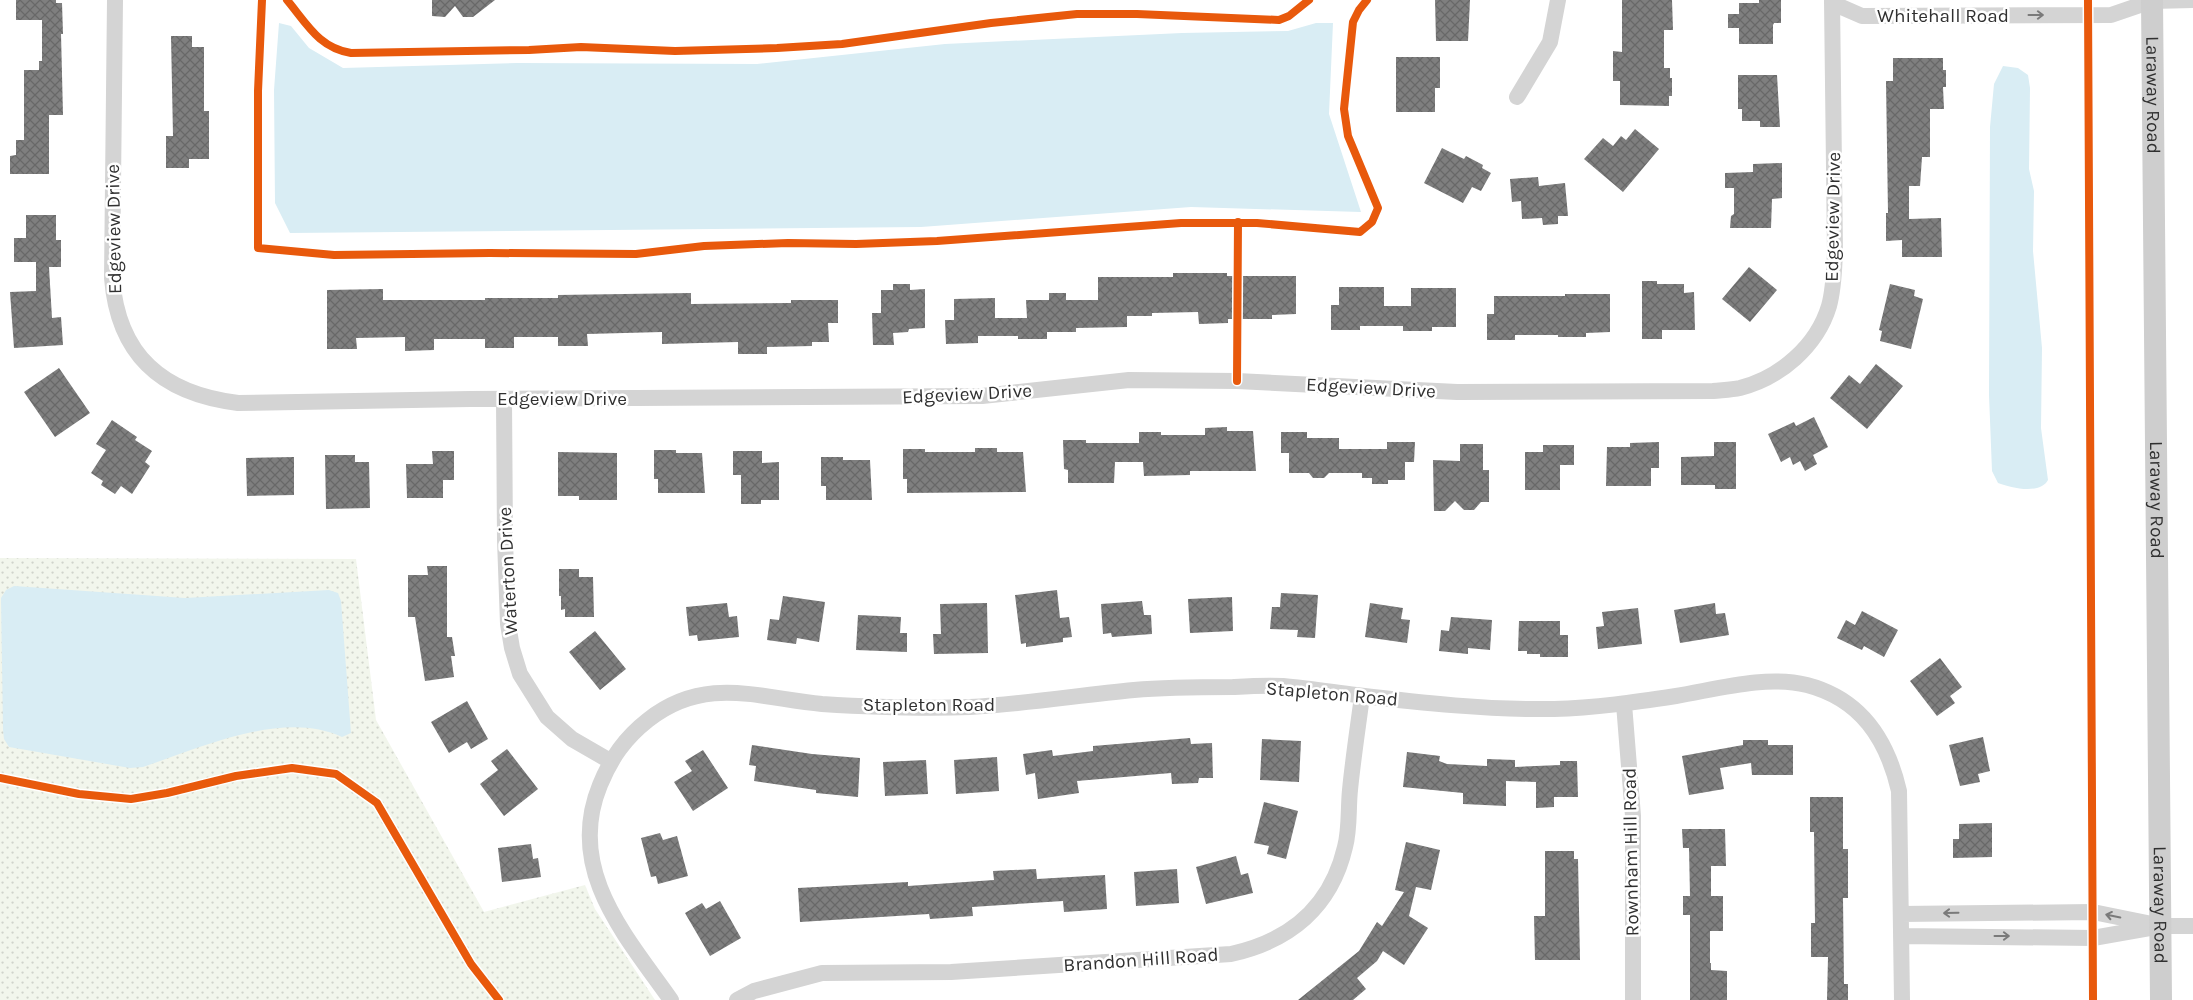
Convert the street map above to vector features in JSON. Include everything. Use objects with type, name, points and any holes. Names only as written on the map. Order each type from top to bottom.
[{"type":"main road","name":"Laraway Road","points":[[2151,0],[2161,1000]]},
{"type":"street","name":"Edgeview Drive","points":[[114,0],[113,288],[117,314],[126,335],[138,354],[172,385],[192,394],[222,402],[238,403],[982,396],[1129,380],[1237,382],[1457,392],[1713,391],[1739,388],[1771,376],[1792,362],[1819,328],[1829,306],[1834,281],[1835,1]]},
{"type":"street","points":[[1517,97],[1550,42],[1558,0]]},
{"type":"street","name":"Whitehall Road","points":[[1835,1],[1862,16],[2111,15],[2151,0],[2193,0]]},
{"type":"street","name":"Waterton Drive","points":[[504,400],[505,540],[508,624],[512,648],[520,674],[547,717],[572,739],[610,761]]},
{"type":"street","name":"Stapleton Road","points":[[671,1000],[628,941],[598,886],[590,858],[592,812],[597,793],[610,761],[630,736],[648,720],[669,706],[704,694],[721,692],[755,693],[820,703],[918,708],[1011,704],[1169,687],[1280,686],[1450,705],[1552,709],[1624,704],[1745,684],[1782,681],[1809,686],[1830,694],[1852,707],[1874,729],[1886,750],[1899,791],[1902,1000]]},
{"type":"street","name":"Brandon Hill Road","points":[[736,1000],[754,991],[822,973],[951,972],[1231,954],[1266,944],[1288,932],[1309,915],[1323,900],[1338,870],[1348,829],[1350,792],[1362,696]]},
{"type":"street","name":"Rownham Hill Road","points":[[1624,704],[1633,816],[1633,1000]]},
{"type":"street","points":[[2024,912],[2026,937]]},
{"type":"street","points":[[1901,914],[2093,912],[2161,926]]},
{"type":"street","points":[[1901,936],[2093,938],[2161,926],[2193,926]]},
{"type":"shaded area","points":[[279,23],[291,26],[309,48],[343,68],[517,63],[757,64],[945,44],[1182,33],[1288,31],[1316,23],[1333,23],[1329,114],[1361,212],[1191,207],[921,227],[290,233],[275,203],[274,90]]},
{"type":"shaded area","points":[[2003,66],[2018,68],[2028,75],[2030,88],[2029,169],[2034,191],[2033,251],[2042,348],[2041,428],[2048,480],[2039,488],[2032,489],[2010,487],[1998,483],[1992,471],[1989,395],[1990,127],[1994,84]]},
{"type":"shaded area","points":[[0,558],[356,559],[376,720],[484,912],[585,885],[595,909],[655,1000],[0,1000]]},
{"type":"shaded area","points":[[14,586],[185,598],[329,590],[338,593],[341,601],[351,733],[342,737],[319,729],[294,727],[268,729],[215,742],[143,767],[130,768],[9,747],[4,739],[3,730],[1,598],[6,590]]},
{"type":"building","points":[[16,0],[56,0],[56,3],[62,3],[63,115],[49,115],[49,174],[10,174],[10,156],[16,155],[16,140],[24,140],[24,70],[39,70],[39,61],[42,61],[42,20],[16,20]]},
{"type":"building","points":[[432,0],[495,0],[473,17],[463,17],[455,6],[445,17],[432,16]]},
{"type":"building","points":[[1435,0],[1470,0],[1468,41],[1436,41]]},
{"type":"building","points":[[1622,0],[1672,0],[1673,30],[1664,30],[1664,68],[1670,68],[1670,78],[1672,78],[1672,96],[1669,96],[1669,106],[1620,105],[1620,81],[1613,81],[1613,51],[1622,52]]},
{"type":"building","points":[[1759,0],[1781,0],[1781,23],[1774,23],[1773,25],[1773,44],[1739,44],[1739,28],[1728,28],[1728,14],[1739,14],[1739,3],[1759,3]]},
{"type":"building","points":[[171,36],[192,36],[192,47],[204,47],[204,111],[209,111],[209,159],[189,159],[189,168],[166,168],[166,136],[173,136]]},
{"type":"building","points":[[1396,57],[1440,57],[1440,88],[1435,88],[1435,112],[1396,112]]},
{"type":"building","points":[[1893,58],[1943,58],[1943,70],[1946,70],[1946,87],[1943,87],[1944,109],[1930,109],[1930,157],[1922,157],[1920,186],[1909,186],[1909,219],[1941,218],[1942,257],[1902,257],[1902,240],[1886,241],[1886,213],[1888,213],[1886,81],[1893,81]]},
{"type":"building","points":[[1738,75],[1777,75],[1780,127],[1760,127],[1760,121],[1742,121],[1742,109],[1738,109]]},
{"type":"building","points":[[1635,129],[1659,149],[1623,192],[1584,159],[1603,138],[1613,146],[1621,136],[1626,140]]},
{"type":"building","points":[[1442,148],[1464,159],[1466,156],[1483,165],[1482,168],[1491,173],[1481,191],[1472,187],[1463,203],[1424,183]]},
{"type":"building","points":[[1782,163],[1782,198],[1772,199],[1771,228],[1730,228],[1731,216],[1734,214],[1734,188],[1725,188],[1725,173],[1753,172],[1753,164]]},
{"type":"building","points":[[1538,177],[1539,186],[1565,183],[1568,216],[1558,216],[1558,224],[1543,225],[1542,218],[1522,219],[1521,201],[1512,202],[1510,179]]},
{"type":"building","points":[[26,215],[56,215],[56,240],[61,240],[61,267],[49,267],[52,318],[61,317],[63,345],[14,348],[10,292],[36,291],[36,262],[14,262],[14,238],[26,238]]},
{"type":"building","points":[[1749,267],[1777,290],[1750,322],[1722,299]]},
{"type":"building","points":[[1173,273],[1227,273],[1227,276],[1296,276],[1296,314],[1272,315],[1272,319],[1228,319],[1228,323],[1199,324],[1198,312],[1152,313],[1152,316],[1127,316],[1127,327],[1076,328],[1076,332],[1047,332],[1047,339],[1018,339],[1018,336],[978,336],[978,343],[946,344],[945,320],[954,320],[954,299],[995,298],[995,318],[1027,318],[1026,300],[1049,300],[1049,293],[1066,293],[1066,300],[1098,300],[1098,277],[1173,277]]},
{"type":"building","points":[[1642,281],[1657,281],[1657,284],[1684,284],[1684,293],[1694,292],[1695,330],[1662,330],[1662,339],[1642,339]]},
{"type":"building","points":[[893,284],[910,284],[910,290],[925,289],[925,328],[893,333],[894,345],[873,345],[872,313],[881,313],[881,290],[893,290]]},
{"type":"building","points":[[1890,284],[1915,290],[1914,296],[1923,299],[1911,349],[1880,341],[1882,331],[1879,330]]},
{"type":"building","points":[[1339,287],[1384,287],[1384,306],[1411,306],[1411,288],[1456,288],[1456,327],[1432,327],[1432,331],[1403,331],[1403,326],[1360,326],[1360,330],[1331,330],[1331,305],[1339,305]]},
{"type":"building","points":[[383,289],[383,300],[485,300],[485,298],[558,298],[558,295],[691,293],[691,304],[791,303],[791,300],[838,300],[838,323],[828,323],[829,342],[812,342],[812,346],[767,347],[767,354],[738,354],[738,342],[662,344],[662,332],[587,334],[588,346],[558,346],[558,337],[514,337],[514,348],[485,348],[485,339],[434,339],[434,350],[405,351],[405,337],[356,338],[357,349],[327,349],[327,290]]},
{"type":"building","points":[[1565,294],[1610,294],[1610,332],[1586,333],[1586,337],[1515,335],[1515,340],[1487,340],[1487,314],[1494,314],[1494,296],[1565,296]]},
{"type":"building","points":[[1876,364],[1903,386],[1867,429],[1830,398],[1849,375],[1860,384]]},
{"type":"building","points":[[59,368],[90,413],[55,437],[24,392]]},
{"type":"building","points":[[1814,417],[1828,447],[1813,455],[1817,464],[1805,471],[1800,461],[1793,465],[1790,457],[1781,462],[1768,434],[1794,422],[1796,426]]},
{"type":"building","points":[[112,420],[137,437],[135,440],[152,451],[145,462],[150,466],[132,494],[121,486],[115,494],[101,485],[103,481],[91,473],[106,450],[96,444]]},
{"type":"building","points":[[1227,427],[1227,431],[1253,431],[1256,471],[1190,471],[1190,475],[1144,476],[1143,462],[1115,462],[1114,483],[1068,483],[1068,470],[1064,469],[1063,440],[1086,440],[1086,443],[1139,443],[1139,432],[1161,432],[1161,435],[1205,435],[1205,428]]},
{"type":"building","points":[[1281,432],[1307,432],[1307,438],[1339,438],[1339,449],[1387,449],[1387,442],[1415,442],[1414,462],[1405,462],[1405,480],[1388,480],[1388,484],[1372,484],[1372,478],[1362,478],[1362,473],[1329,473],[1324,478],[1313,478],[1309,473],[1289,473],[1289,453],[1281,453]]},
{"type":"building","points":[[1659,442],[1659,468],[1651,468],[1651,486],[1606,486],[1607,447],[1630,447],[1630,443]]},
{"type":"building","points":[[1714,442],[1736,442],[1736,489],[1715,489],[1715,485],[1681,485],[1681,457],[1714,456]]},
{"type":"building","points":[[1460,444],[1483,444],[1483,470],[1489,470],[1489,502],[1481,502],[1474,510],[1464,510],[1455,501],[1445,511],[1434,511],[1433,460],[1460,461]]},
{"type":"building","points":[[1543,445],[1574,445],[1574,465],[1560,465],[1560,490],[1525,490],[1525,452],[1543,452]]},
{"type":"building","points":[[975,448],[997,448],[997,452],[1023,452],[1026,492],[907,493],[907,479],[903,479],[903,449],[925,449],[925,452],[975,452]]},
{"type":"building","points":[[654,450],[676,450],[676,453],[702,453],[705,493],[658,493],[658,479],[654,479]]},
{"type":"building","points":[[432,451],[454,451],[454,480],[443,480],[443,498],[407,498],[406,464],[433,464]]},
{"type":"building","points":[[733,451],[762,451],[762,463],[779,462],[779,500],[761,500],[761,504],[741,504],[741,475],[733,475]]},
{"type":"building","points":[[558,452],[617,453],[617,500],[579,500],[579,496],[558,496]]},
{"type":"building","points":[[325,455],[355,455],[355,462],[369,462],[370,508],[326,509]]},
{"type":"building","points":[[294,457],[294,495],[247,496],[246,458]]},
{"type":"building","points":[[821,457],[843,457],[843,460],[870,460],[872,500],[826,500],[826,486],[821,486]]},
{"type":"building","points":[[427,566],[447,566],[447,637],[452,637],[455,656],[451,656],[454,677],[425,681],[415,617],[408,617],[408,575],[428,575]]},
{"type":"building","points":[[559,569],[579,569],[579,577],[593,577],[594,617],[565,617],[565,609],[561,610],[561,596],[559,596]]},
{"type":"building","points":[[1057,590],[1060,618],[1069,617],[1072,637],[1063,638],[1063,642],[1026,647],[1026,643],[1021,644],[1015,595]]},
{"type":"building","points":[[1281,593],[1318,595],[1315,638],[1297,637],[1298,630],[1270,629],[1272,607],[1280,607]]},
{"type":"building","points":[[783,596],[825,602],[819,642],[797,638],[796,644],[767,640],[770,619],[779,620]]},
{"type":"building","points":[[1232,597],[1233,631],[1190,633],[1188,599]]},
{"type":"building","points":[[1142,601],[1144,615],[1151,615],[1152,634],[1112,637],[1111,633],[1103,634],[1101,604]]},
{"type":"building","points":[[727,603],[729,617],[737,616],[739,637],[698,641],[697,635],[689,636],[686,607]]},
{"type":"building","points":[[987,603],[988,653],[934,654],[933,634],[941,634],[940,604]]},
{"type":"building","points":[[1370,603],[1403,608],[1401,619],[1410,620],[1407,643],[1365,637]]},
{"type":"building","points":[[1715,603],[1716,614],[1725,613],[1729,635],[1680,643],[1674,610]]},
{"type":"building","points":[[1638,608],[1642,644],[1598,649],[1596,627],[1604,626],[1602,612]]},
{"type":"building","points":[[1862,611],[1898,630],[1884,657],[1864,646],[1862,650],[1837,638],[1846,620],[1855,625]]},
{"type":"building","points":[[858,615],[901,617],[900,633],[907,633],[907,652],[856,650]]},
{"type":"building","points":[[1451,617],[1492,620],[1490,650],[1468,648],[1468,654],[1439,651],[1441,630],[1449,631]]},
{"type":"building","points":[[1519,621],[1560,621],[1560,635],[1568,635],[1568,657],[1540,657],[1540,654],[1527,654],[1527,651],[1518,651]]},
{"type":"building","points":[[595,631],[626,669],[600,690],[569,652]]},
{"type":"building","points":[[1940,658],[1962,687],[1950,696],[1955,703],[1937,716],[1910,681]]},
{"type":"building","points":[[467,701],[488,739],[471,749],[467,742],[449,753],[431,722]]},
{"type":"building","points":[[1983,737],[1990,771],[1978,774],[1980,782],[1960,786],[1949,745]]},
{"type":"building","points":[[1190,738],[1191,744],[1212,743],[1213,778],[1199,778],[1198,783],[1172,784],[1171,773],[1077,781],[1079,793],[1038,799],[1035,773],[1026,775],[1023,754],[1052,750],[1053,756],[1093,751],[1093,746]]},
{"type":"building","points":[[1262,739],[1301,741],[1299,782],[1260,780]]},
{"type":"building","points":[[1743,740],[1768,740],[1768,745],[1793,745],[1793,775],[1752,775],[1751,763],[1720,768],[1724,789],[1689,795],[1682,756],[1743,745]]},
{"type":"building","points":[[752,745],[812,754],[860,758],[858,797],[816,793],[816,790],[754,781],[756,766],[749,765]]},
{"type":"building","points":[[507,749],[538,789],[504,816],[480,784],[498,770],[491,761]]},
{"type":"building","points":[[703,750],[728,788],[693,811],[674,782],[692,771],[685,761]]},
{"type":"building","points":[[1407,752],[1440,756],[1439,761],[1447,764],[1487,766],[1487,759],[1515,760],[1515,767],[1560,765],[1560,761],[1577,761],[1578,797],[1554,797],[1554,807],[1536,808],[1536,782],[1506,781],[1506,806],[1463,804],[1463,793],[1403,787]]},
{"type":"building","points":[[997,757],[999,791],[956,794],[954,760]]},
{"type":"building","points":[[926,760],[928,794],[885,796],[883,762]]},
{"type":"building","points":[[1810,797],[1843,797],[1843,849],[1848,849],[1848,898],[1843,898],[1844,984],[1848,984],[1848,1000],[1827,1000],[1828,957],[1811,957],[1811,923],[1815,923],[1814,832],[1810,832]]},
{"type":"building","points":[[1264,802],[1298,811],[1286,859],[1267,854],[1269,846],[1254,843]]},
{"type":"building","points":[[1992,823],[1992,857],[1953,858],[1953,839],[1959,839],[1959,824]]},
{"type":"building","points":[[1682,829],[1725,829],[1726,866],[1711,866],[1711,896],[1723,896],[1723,931],[1710,931],[1710,963],[1711,970],[1727,971],[1727,1000],[1690,1000],[1690,915],[1683,915],[1683,896],[1690,896],[1689,848],[1683,848]]},
{"type":"building","points":[[660,833],[663,840],[677,836],[688,876],[658,884],[656,876],[651,877],[641,838]]},
{"type":"building","points":[[1406,842],[1440,850],[1431,890],[1416,887],[1409,916],[1428,928],[1404,965],[1383,951],[1377,961],[1357,978],[1366,989],[1353,1000],[1298,1000],[1359,951],[1377,922],[1382,926],[1404,892],[1395,890]]},
{"type":"building","points":[[531,844],[533,859],[538,858],[541,877],[502,882],[498,848]]},
{"type":"building","points":[[1545,851],[1574,851],[1574,859],[1578,859],[1580,960],[1535,960],[1534,916],[1545,916]]},
{"type":"building","points":[[1236,856],[1241,875],[1248,873],[1253,893],[1206,904],[1196,867]]},
{"type":"building","points":[[1036,869],[1037,879],[1105,875],[1107,909],[1064,912],[1063,901],[972,907],[973,916],[930,919],[929,914],[800,922],[798,888],[908,882],[908,886],[994,880],[993,871]]},
{"type":"building","points":[[1177,869],[1179,903],[1136,906],[1134,872]]},
{"type":"building","points":[[720,901],[741,938],[710,956],[685,913],[702,903],[706,909]]},
{"type":"cycle path","points":[[262,0],[258,91],[258,248],[334,255],[636,254],[704,246],[937,241],[1181,223],[1257,223],[1360,232],[1372,222],[1378,208],[1348,136],[1344,109],[1353,22],[1367,0]]},
{"type":"cycle path","points":[[287,0],[314,34],[330,46],[351,53],[529,50],[581,47],[675,51],[777,48],[842,44],[991,23],[1077,14],[1137,14],[1279,20],[1289,16],[1309,0]]},
{"type":"cycle path","points":[[2088,0],[2093,1000]]},
{"type":"cycle path","points":[[1237,381],[1238,222]]},
{"type":"cycle path","points":[[0,778],[79,794],[131,799],[167,793],[236,776],[292,768],[336,774],[377,803],[471,964],[499,1000]]}]
